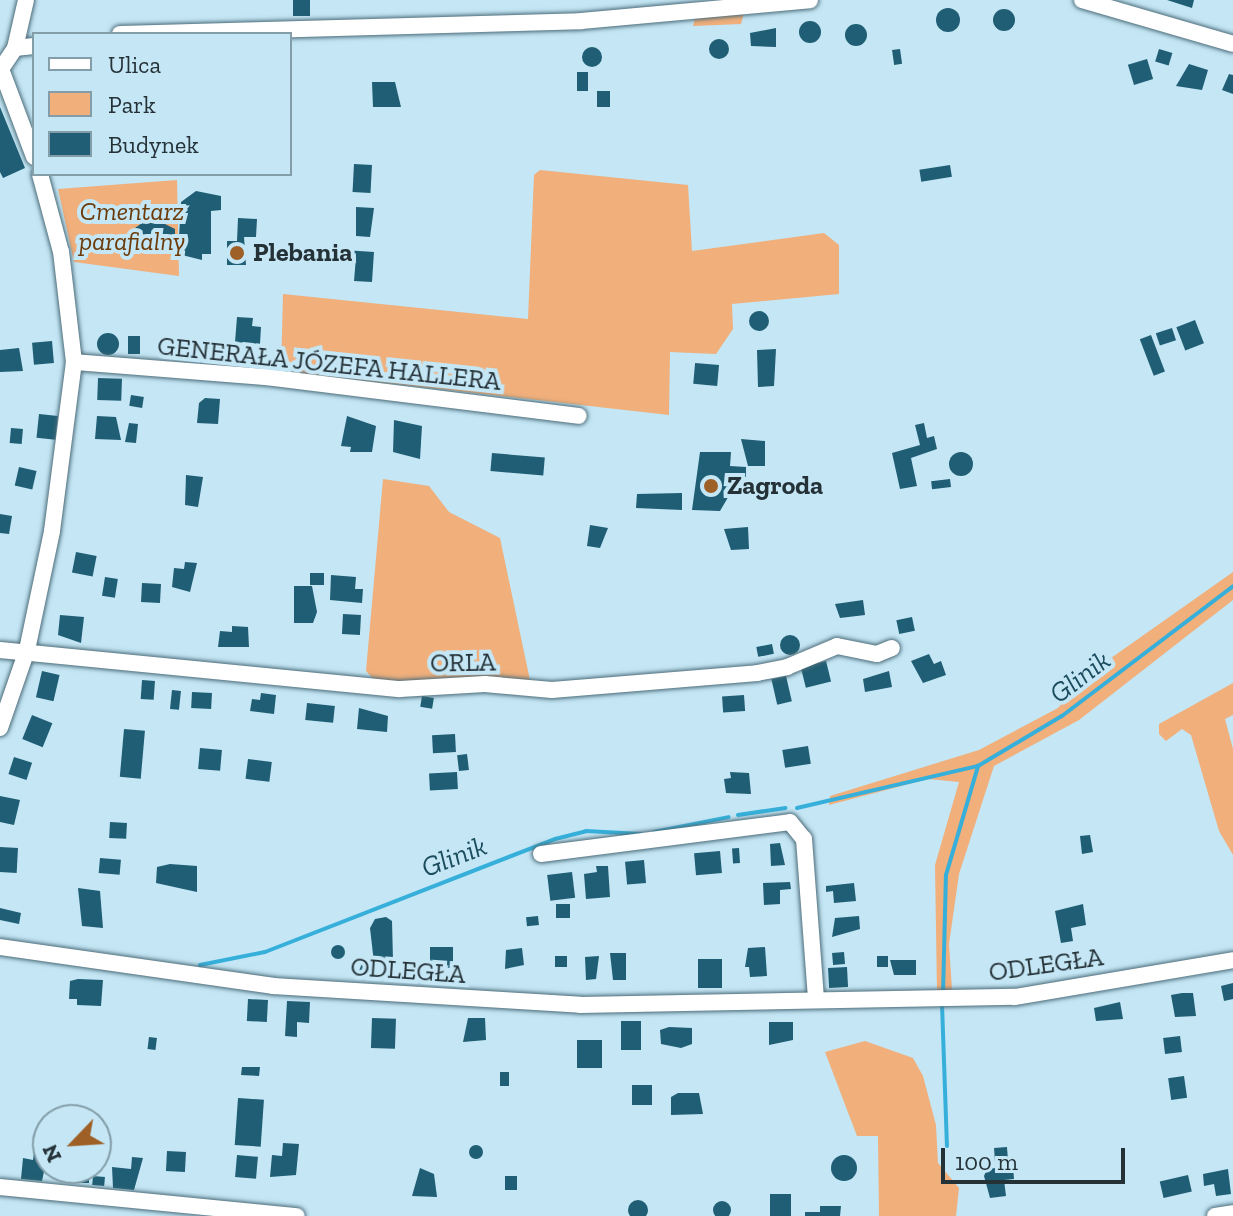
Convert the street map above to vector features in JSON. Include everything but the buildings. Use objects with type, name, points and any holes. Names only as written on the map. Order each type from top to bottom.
[{"type":"street","points":[[26,0],[15,48],[1,69],[32,152]]},
{"type":"street","points":[[191,32],[581,21],[810,0]]},
{"type":"street","points":[[1082,0],[1233,44]]},
{"type":"street","points":[[15,48],[32,46]]},
{"type":"street","points":[[0,728],[27,650],[64,465],[74,362],[61,252],[41,176]]},
{"type":"street","name":"GENERAŁA JÓZEFA HALLERA","points":[[74,362],[266,377],[579,416]]},
{"type":"street","name":"ORLA","points":[[0,650],[27,650],[400,689],[485,684],[552,690],[757,673],[787,667],[837,646],[877,654],[892,648]]},
{"type":"street","points":[[541,854],[790,822],[804,839],[816,1000]]},
{"type":"street","name":"ODLEGŁA","points":[[0,947],[273,986],[580,1005],[1015,997],[1233,960]]},
{"type":"street","points":[[0,1187],[297,1216]]},
{"type":"street","points":[[1215,1216],[1233,1213]]},
{"type":"green space","points":[[744,13],[741,24],[693,26],[695,18]]},
{"type":"green space","points":[[540,170],[688,185],[692,251],[824,233],[839,245],[839,294],[732,304],[733,329],[716,354],[670,352],[669,415],[281,371],[283,294],[528,319],[534,175]]},
{"type":"green space","name":"Cmentarz parafialny","points":[[177,180],[179,276],[74,262],[58,189]]},
{"type":"green space","points":[[383,479],[429,486],[449,512],[500,538],[531,685],[376,682],[366,671]]},
{"type":"green space","points":[[1233,572],[1233,600],[1079,720],[994,766],[959,874],[949,944],[952,990],[937,992],[935,865],[959,782],[928,779],[829,805],[830,796],[979,750],[1058,708],[1087,675]]},
{"type":"green space","points":[[1233,683],[1233,715],[1225,719],[1233,749],[1233,855],[1219,831],[1191,735],[1182,729],[1166,741],[1159,734],[1159,724]]},
{"type":"green space","points":[[865,1041],[913,1058],[923,1076],[936,1125],[938,1163],[959,1188],[956,1216],[879,1216],[878,1136],[857,1136],[825,1052]]},
{"type":"waterway","name":"Glinik","points":[[797,808],[978,766],[1062,716],[1233,586]]},
{"type":"waterway","points":[[943,995],[946,875],[978,766]]},
{"type":"waterway","name":"Glinik","points":[[738,815],[785,808]]},
{"type":"waterway","name":"Glinik","points":[[654,832],[729,817]]},
{"type":"waterway","name":"Glinik","points":[[200,965],[265,952],[555,839],[586,831],[641,834]]},
{"type":"waterway","name":"Glinik","points":[[942,1004],[947,1146]]},
{"type":"place","name":"Plebania","points":[[237,253]]},
{"type":"place","name":"Zagroda","points":[[711,486]]}]
